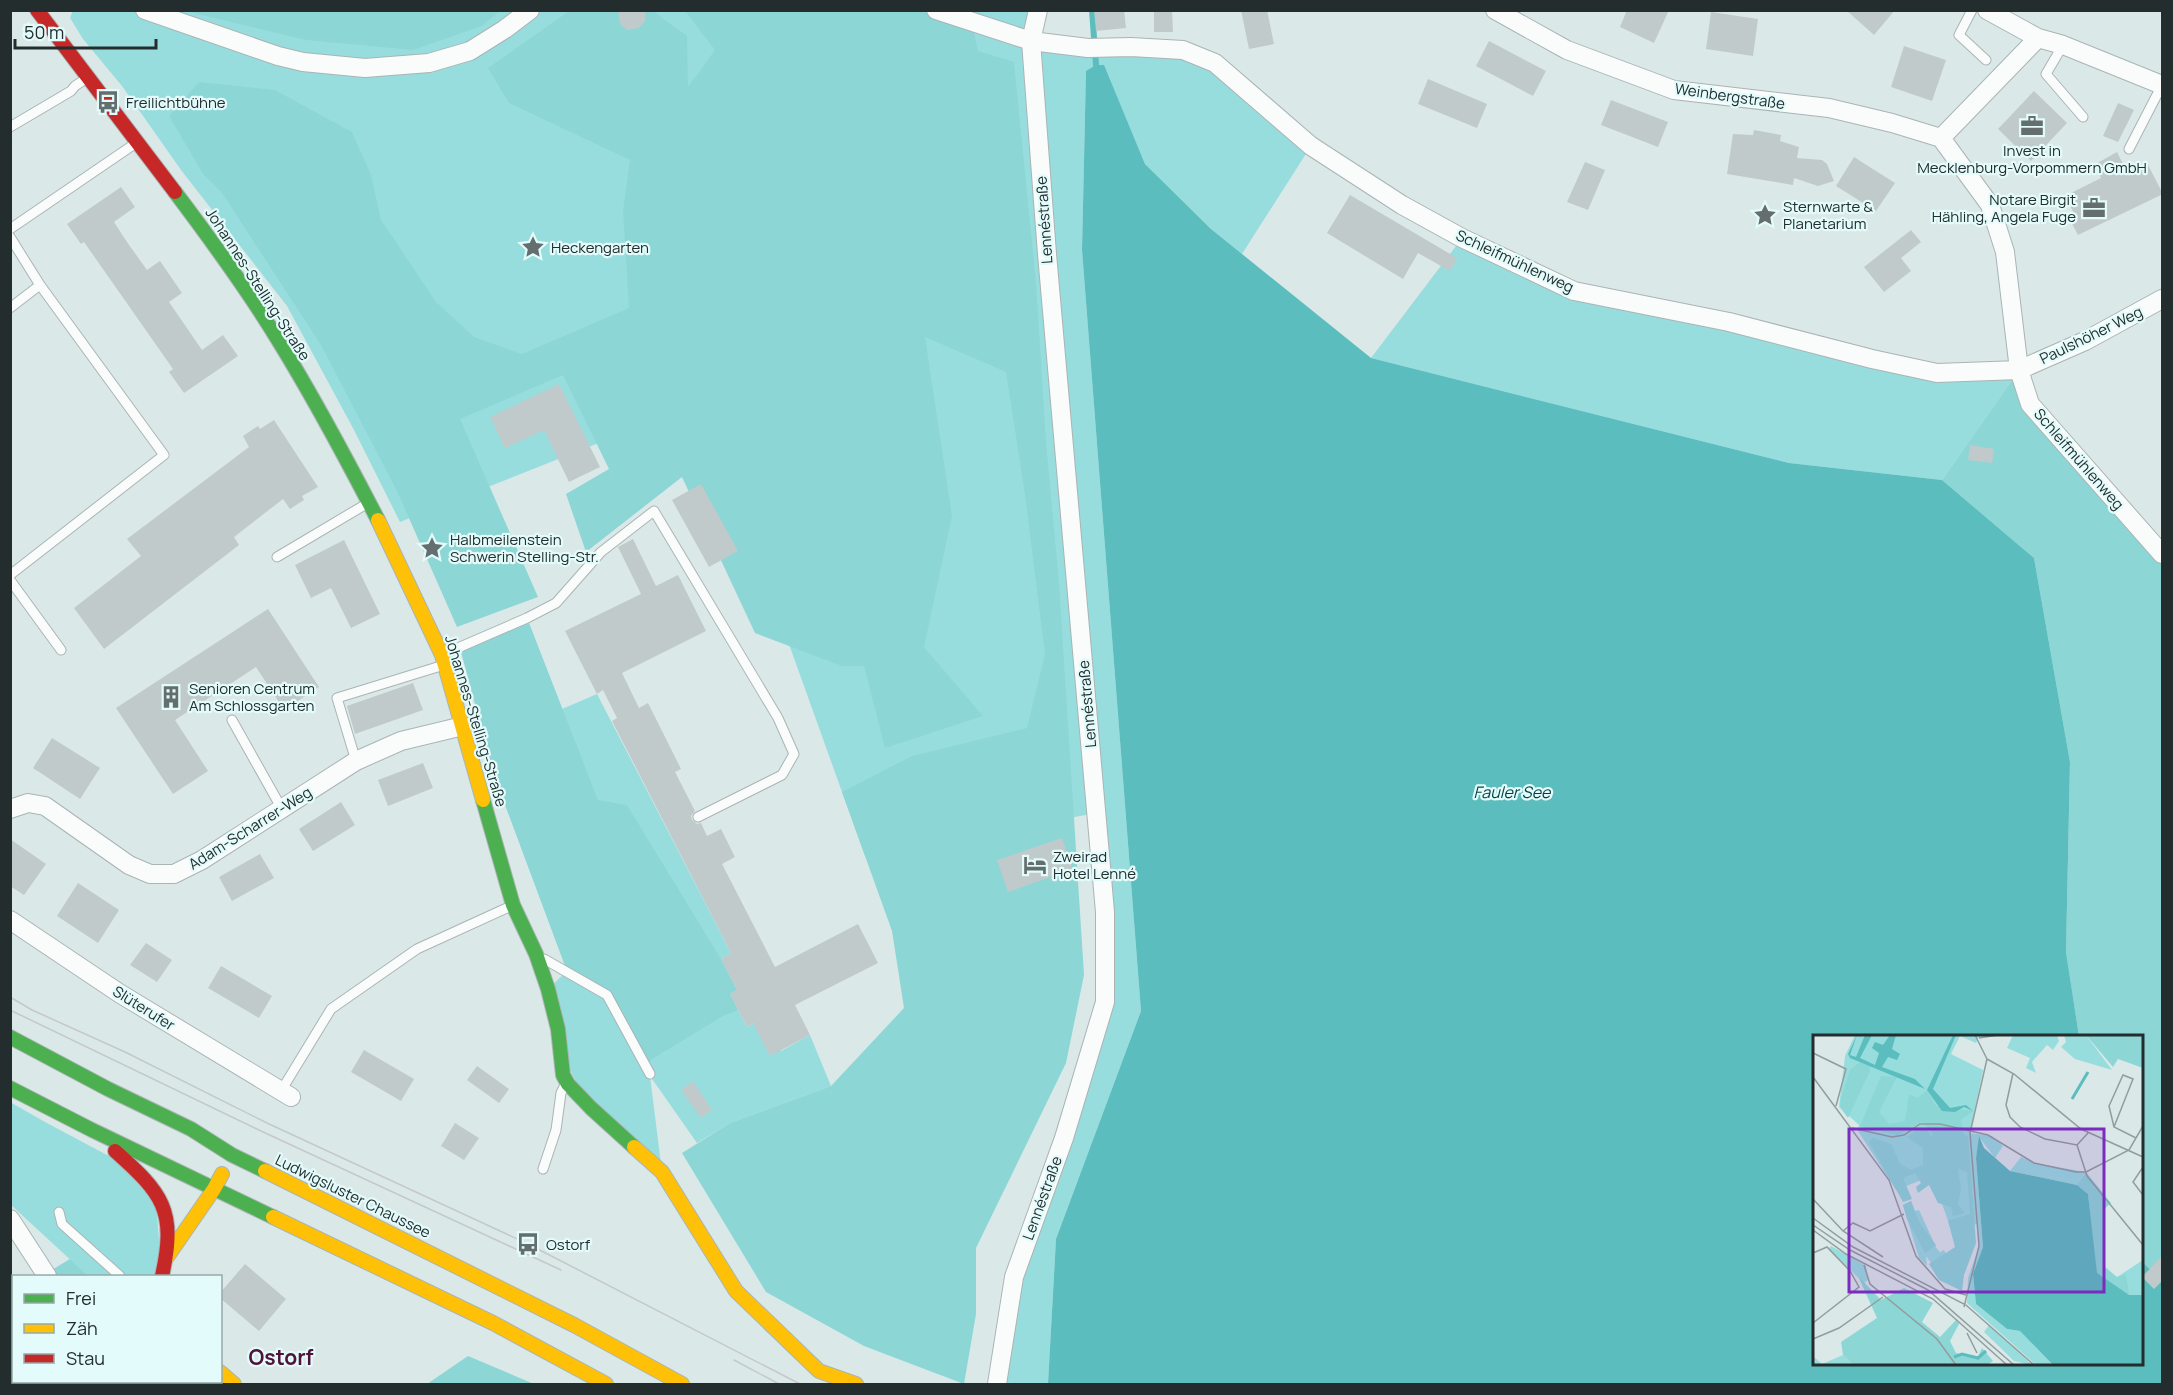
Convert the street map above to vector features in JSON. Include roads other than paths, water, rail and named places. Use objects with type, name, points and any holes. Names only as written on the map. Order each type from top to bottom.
[{"type":"street","name":"Johannes-Stelling-Straße","points":[[37,10],[221,253],[279,341],[370,502],[443,660],[513,905],[536,954],[548,989],[558,1029],[563,1075],[568,1084],[591,1108],[663,1172],[736,1291],[819,1371],[856,1384]]},
{"type":"street","points":[[145,10],[278,56],[303,62],[365,68],[429,63],[470,51],[506,29],[530,10]]},
{"type":"street","name":"Schleifmühlenweg","points":[[936,10],[1031,40],[1088,48],[1131,47],[1184,50],[1215,63],[1311,146],[1402,205],[1574,291],[1729,322],[1872,359],[1937,373],[2019,370],[2030,404],[2163,554]]},
{"type":"street","name":"Lennéstraße","points":[[997,1384],[1014,1277],[1064,1138],[1105,1002],[1105,912],[1047,254],[1031,40],[1038,10]]},
{"type":"street","name":"Weinbergstraße","points":[[1495,10],[1567,50],[1674,90],[1829,108],[1892,123],[1941,138]]},
{"type":"street","points":[[1987,10],[2038,38],[2063,45],[2162,85]]},
{"type":"street","points":[[2019,370],[2005,252],[1990,205],[1941,138],[2038,38]]},
{"type":"street","name":"Paulshöher Weg","points":[[2019,370],[2085,341],[2163,300]]},
{"type":"street","name":"Adam-Scharrer-Weg","points":[[10,809],[28,803],[45,806],[129,865],[150,874],[174,874],[202,860],[356,761],[401,741],[463,726]]},
{"type":"street","name":"Slüterufer","points":[[10,920],[119,993],[286,1094]]},
{"type":"street","name":"Ludwigsluster Chaussee","points":[[10,1037],[108,1089],[191,1129],[232,1155],[564,1319],[682,1384]]},
{"type":"street","points":[[10,1088],[92,1130],[482,1318],[606,1384]]},
{"type":"street","points":[[92,1130],[139,1172],[155,1190],[164,1206],[168,1227],[167,1258],[162,1275]]},
{"type":"street","points":[[167,1258],[214,1189],[232,1155]]},
{"type":"street","points":[[10,1220],[46,1275]]},
{"type":"street","points":[[222,1374],[234,1384]]},
{"type":"lane","points":[[1972,10],[1959,35],[1986,60]]},
{"type":"lane","points":[[2063,45],[2046,74],[2083,117]]},
{"type":"lane","points":[[10,127],[71,91],[89,77]]},
{"type":"lane","points":[[2128,149],[2162,85]]},
{"type":"lane","points":[[10,229],[138,142]]},
{"type":"lane","points":[[10,237],[40,285],[164,455],[10,575]]},
{"type":"lane","points":[[10,308],[40,285]]},
{"type":"lane","points":[[277,557],[370,502]]},
{"type":"lane","points":[[356,761],[337,698],[443,660],[556,603],[601,552],[654,511],[778,718],[794,754],[782,775],[698,817]]},
{"type":"lane","points":[[10,580],[61,650]]},
{"type":"lane","points":[[232,720],[282,809]]},
{"type":"lane","name":"Slüterufer","points":[[286,1094],[331,1009],[417,949],[513,905]]},
{"type":"lane","points":[[536,954],[608,995],[650,1074]]},
{"type":"lane","points":[[543,1169],[556,1130],[561,1093],[568,1084]]},
{"type":"lane","points":[[59,1212],[62,1224],[119,1275]]},
{"type":"water","name":"Fauler See","points":[[1096,65],[1104,65],[1145,164],[1211,229],[1371,358],[1789,463],[1942,480],[2034,558],[2070,762],[2066,952],[2079,1035],[1813,1035],[1813,1365],[2143,1365],[2143,1263],[2162,1280],[2162,1384],[1048,1384],[1056,1239],[1141,1011],[1082,250],[1086,71]]},
{"type":"waterway","points":[[1092,10],[1096,65]]},
{"type":"tram line","points":[[10,997],[32,1010],[125,1052],[267,1123],[528,1244],[800,1384]]},
{"type":"tram line","points":[[10,1010],[261,1131],[561,1270]]},
{"type":"tram line","points":[[734,1360],[779,1384]]},
{"type":"place","name":"Freilichtbühne","points":[[108,102]]},
{"type":"place","name":"Invest in Mecklenburg-Vorpommern GmbH","points":[[2032,126]]},
{"type":"place","name":"Notare Birgit Hähling, Angela Fuge","points":[[2094,208]]},
{"type":"place","name":"Sternwarte & Planetarium","points":[[1765,215]]},
{"type":"place","name":"Heckengarten","points":[[533,247]]},
{"type":"place","name":"Halbmeilenstein Schwerin Stelling-Str.","points":[[432,548]]},
{"type":"place","name":"Senioren Centrum Am Schlossgarten","points":[[171,697]]},
{"type":"place","name":"Zweirad Hotel Lenné","points":[[1035,865]]},
{"type":"place","name":"Ostorf","points":[[528,1244]]},
{"type":"district","name":"Ostorf","points":[[281,1357]]}]
